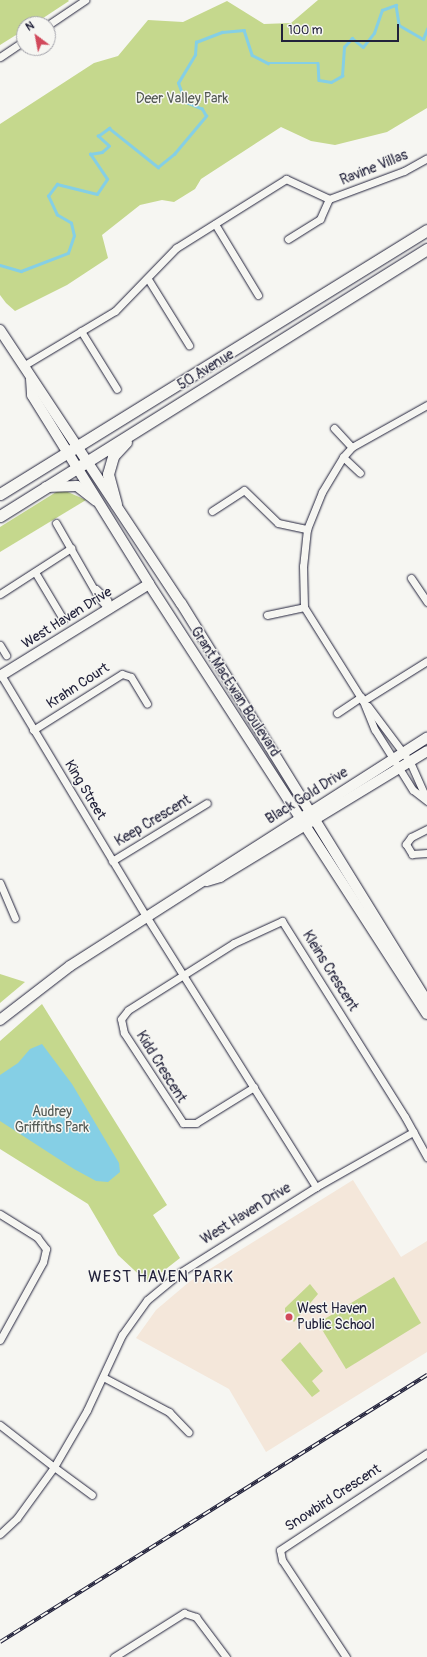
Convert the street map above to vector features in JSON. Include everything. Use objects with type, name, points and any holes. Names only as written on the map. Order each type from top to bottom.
[{"type":"main road","name":"50 Avenue","points":[[0,494],[427,230]]},
{"type":"main road","name":"50 Avenue","points":[[0,516],[427,249]]},
{"type":"main road","name":"Grant MacEwan Boulevard","points":[[0,330],[31,379],[42,390],[89,460],[315,814],[427,1002]]},
{"type":"main road","name":"Grant MacEwan Boulevard","points":[[31,379],[32,395],[79,467],[149,584],[301,822],[427,1014]]},
{"type":"main road","points":[[116,504],[108,481],[110,463],[138,430]]},
{"type":"main road","points":[[46,487],[77,486],[104,510]]},
{"type":"main road","name":"West Haven Drive","points":[[1,676],[149,584]]},
{"type":"main road","name":"Black Gold Drive","points":[[315,814],[427,738]]},
{"type":"main road","name":"Black Gold Drive","points":[[0,1020],[70,966],[205,881],[220,877],[301,822],[410,762],[427,751]]},
{"type":"street","points":[[56,20],[85,0]]},
{"type":"street","points":[[0,57],[16,46]]},
{"type":"street","name":"Ravine Villas","points":[[23,366],[115,311],[148,279],[176,248],[286,180],[329,199],[404,172],[427,158]]},
{"type":"street","name":"Ravine Villas","points":[[288,239],[320,219],[329,199]]},
{"type":"street","points":[[215,224],[258,295]]},
{"type":"street","points":[[148,279],[189,345]]},
{"type":"street","points":[[82,331],[117,389]]},
{"type":"street","points":[[427,404],[352,447],[343,457],[322,492],[308,529],[304,608],[362,699],[399,768],[413,790],[427,801]]},
{"type":"street","points":[[334,428],[352,447]]},
{"type":"street","points":[[343,457],[360,472]]},
{"type":"street","points":[[212,510],[244,490],[278,522],[308,529]]},
{"type":"street","points":[[56,523],[96,589],[107,600],[109,609]]},
{"type":"street","points":[[0,594],[71,548]]},
{"type":"street","points":[[35,572],[63,619]]},
{"type":"street","points":[[411,578],[427,602]]},
{"type":"street","points":[[266,615],[304,608]]},
{"type":"street","points":[[0,645],[6,655]]},
{"type":"street","points":[[337,713],[427,661]]},
{"type":"street","name":"Krahn Court","points":[[33,730],[122,674],[131,677],[147,704]]},
{"type":"street","name":"King Street","points":[[1,676],[147,918]]},
{"type":"street","points":[[362,699],[410,762],[427,801]]},
{"type":"street","name":"Keep Crescent","points":[[112,861],[207,803]]},
{"type":"street","points":[[427,829],[411,837],[406,844],[412,854],[427,853]]},
{"type":"street","points":[[0,883],[15,918]]},
{"type":"street","points":[[147,918],[316,1187],[414,1132]]},
{"type":"street","name":"Kleins Crescent","points":[[184,975],[277,921],[287,924],[414,1132],[427,1157]]},
{"type":"street","name":"Kidd Crescent","points":[[184,975],[122,1015],[124,1033],[182,1123],[196,1123],[254,1087]]},
{"type":"street","name":"West Haven Drive","points":[[0,1534],[18,1518],[54,1468],[102,1377],[122,1334],[158,1290],[316,1187]]},
{"type":"street","points":[[0,1214],[38,1237],[46,1249],[43,1262],[0,1340]]},
{"type":"street","points":[[102,1377],[169,1412],[188,1432]]},
{"type":"street","points":[[0,1425],[54,1468],[92,1495]]},
{"type":"street","name":"Snowbird Crescent","points":[[346,1657],[282,1560],[280,1550],[427,1453]]},
{"type":"street","points":[[114,1657],[184,1613],[196,1617],[226,1657]]},
{"type":"shaded area","name":"West Haven Public School","points":[[353,1180],[401,1257],[427,1241],[427,1352],[266,1452],[229,1389],[136,1338],[156,1310],[189,1282]]},
{"type":"green space","points":[[0,0],[69,1],[46,16],[16,16],[16,35],[0,45]]},
{"type":"green space","name":"Deer Valley Park","points":[[318,0],[427,0],[427,108],[387,132],[335,145],[311,141],[281,127],[201,179],[195,189],[174,202],[162,200],[140,205],[102,235],[108,258],[67,285],[15,311],[6,303],[0,295],[0,124],[94,63],[118,56],[148,20],[183,22],[227,1],[264,24],[291,23]]},
{"type":"green space","points":[[61,489],[86,500],[0,552],[0,527]]},
{"type":"green space","points":[[0,974],[25,982],[0,1003]]},
{"type":"green space","name":"Audrey Griffiths Park","points":[[42,1004],[167,1205],[153,1215],[180,1258],[148,1283],[118,1255],[88,1204],[0,1149],[0,1041]]},
{"type":"green space","points":[[394,1277],[421,1323],[346,1369],[318,1323]]},
{"type":"green space","points":[[310,1284],[318,1294],[294,1322],[285,1313],[285,1308]]},
{"type":"green space","points":[[300,1342],[323,1371],[312,1381],[320,1391],[312,1397],[281,1360]]},
{"type":"water","points":[[42,1044],[72,1084],[119,1163],[120,1172],[108,1182],[96,1181],[74,1169],[0,1121],[0,1075],[18,1063],[30,1049]]},
{"type":"waterway","points":[[0,265],[21,271],[68,253],[74,236],[71,223],[57,215],[48,196],[57,184],[97,194],[107,179],[90,154],[102,152],[109,146],[98,136],[109,128],[158,167],[174,154],[206,116],[202,109],[185,102],[178,83],[195,55],[196,42],[222,32],[244,30],[252,55],[268,63],[318,63],[319,80],[331,82],[342,76],[344,47],[352,38],[363,47],[374,33],[382,10],[396,5],[399,25],[423,39],[427,29]]},
{"type":"railway","points":[[0,1642],[427,1375]]},
{"type":"place","name":"West Haven Public School","points":[[289,1317]]},
{"type":"district","name":"WEST HAVEN PARK","points":[[161,1277]]}]
